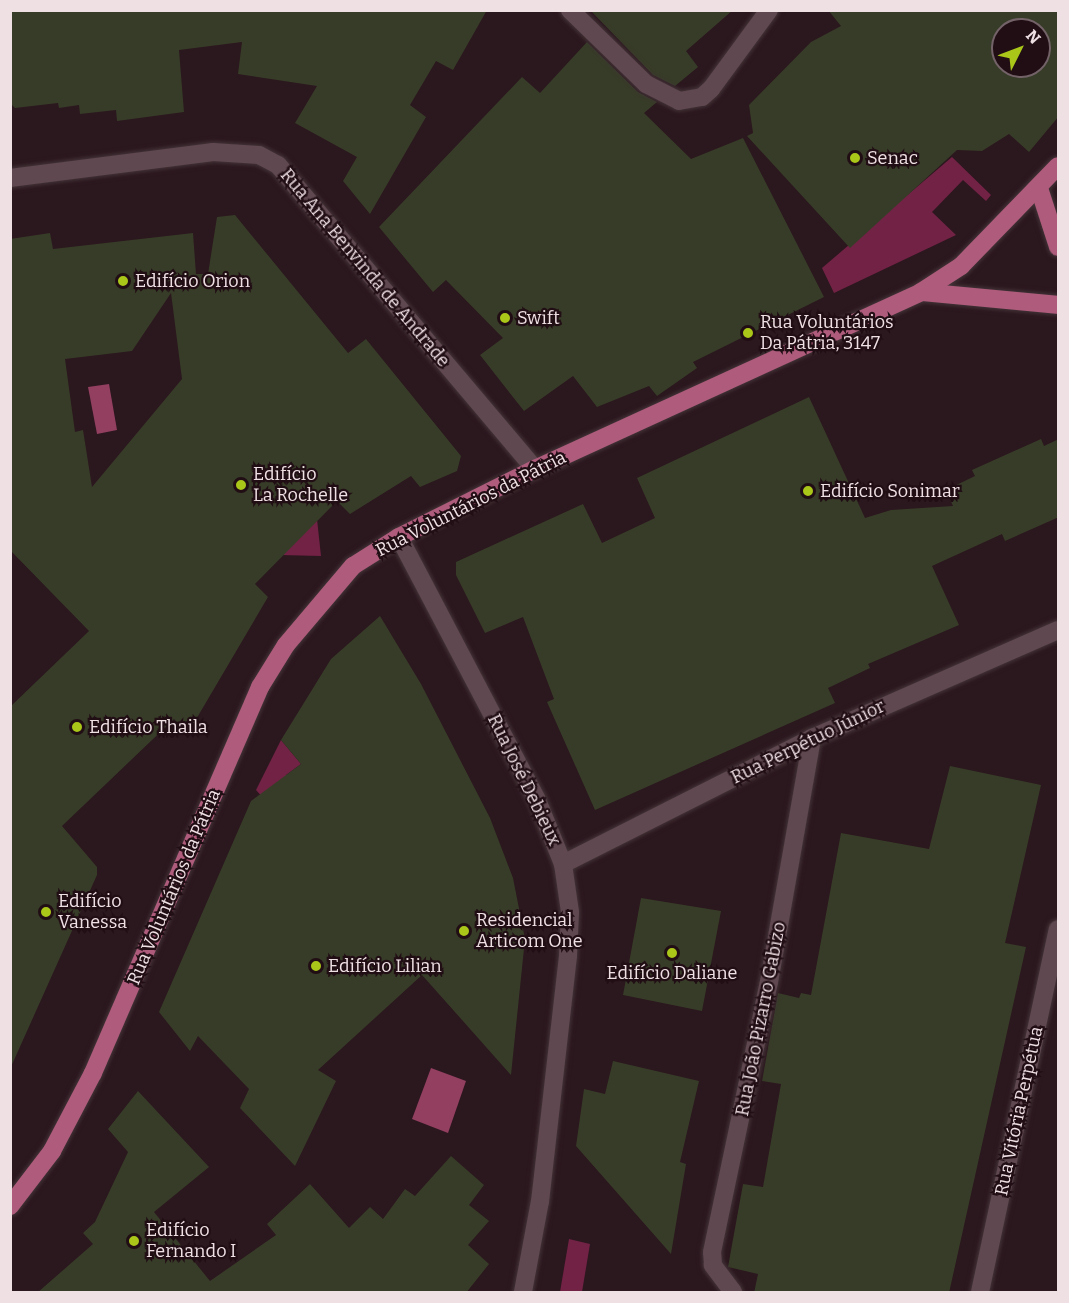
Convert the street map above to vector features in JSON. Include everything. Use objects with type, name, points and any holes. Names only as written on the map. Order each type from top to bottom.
[{"type":"main road","name":"Rua Voluntários da Pátria","points":[[10,1206],[52,1151],[93,1073],[260,687],[286,645],[353,566],[399,537],[535,470],[921,292],[961,266],[1059,166]]},
{"type":"main road","points":[[1039,188],[1059,246]]},
{"type":"main road","points":[[921,292],[1059,305]]},
{"type":"street","points":[[570,10],[646,84],[679,101],[702,97],[711,89],[769,10]]},
{"type":"street","name":"Rua Ana Benvinda de Andrade","points":[[10,178],[213,152],[259,155],[278,165],[535,470]]},
{"type":"street","name":"Rua José Debieux","points":[[399,537],[537,800],[563,864],[570,912],[568,956],[540,1201],[523,1293]]},
{"type":"street","name":"Rua Perpétuo Júnior","points":[[563,864],[812,738],[1059,630]]},
{"type":"street","name":"Rua João Pizarro Gabizo","points":[[733,1293],[713,1265],[712,1252],[769,982],[812,738]]},
{"type":"street","name":"Rua Vitória Perpétua","points":[[980,1293],[1059,929]]},
{"type":"shaded area","points":[[952,157],[991,195],[986,201],[963,180],[932,212],[956,235],[834,293],[822,268]]},
{"type":"shaded area","points":[[109,384],[117,430],[97,434],[88,387]]},
{"type":"shaded area","points":[[317,519],[321,556],[280,555]]},
{"type":"shaded area","points":[[281,740],[301,764],[286,775],[290,781],[264,799],[256,790]]},
{"type":"shaded area","points":[[431,1068],[466,1081],[448,1133],[412,1119]]},
{"type":"shaded area","points":[[569,1239],[590,1244],[582,1292],[560,1292]]},
{"type":"building","points":[[10,10],[487,10],[453,70],[436,61],[410,105],[426,117],[370,214],[343,181],[357,157],[295,123],[317,86],[238,74],[242,42],[179,50],[184,112],[117,121],[116,110],[80,114],[79,105],[59,108],[58,103],[15,108],[10,103]]},
{"type":"building","points":[[590,10],[733,10],[686,51],[698,67],[675,86],[653,75]]},
{"type":"building","points":[[828,10],[1059,10],[1059,116],[1029,152],[1009,134],[982,151],[957,150],[850,248],[747,136],[753,133],[749,105],[811,42],[841,26]]},
{"type":"building","points":[[587,42],[638,92],[657,102],[644,113],[691,159],[743,138],[824,297],[693,362],[697,368],[657,396],[649,386],[597,407],[573,376],[524,411],[480,355],[503,338],[446,280],[433,292],[379,227],[522,77],[540,93]]},
{"type":"building","points":[[235,215],[348,353],[366,339],[461,456],[457,471],[420,487],[411,476],[350,514],[337,501],[255,584],[268,597],[188,733],[174,719],[62,826],[97,867],[97,875],[10,1069],[10,707],[89,631],[10,550],[10,239],[50,233],[53,249],[193,233],[196,274],[208,274],[217,217]],"holes":[[[171,293],[182,379],[92,487],[83,430],[75,432],[65,359],[132,351]]]},
{"type":"building","points":[[809,397],[865,518],[891,510],[953,506],[946,490],[975,476],[972,470],[1041,439],[1044,446],[1059,439],[1059,517],[1005,541],[1002,534],[932,566],[959,625],[868,664],[870,668],[828,688],[835,703],[595,810],[547,702],[554,699],[523,617],[485,633],[456,575],[456,562],[583,504],[602,543],[655,518],[637,478]]},
{"type":"building","points":[[380,616],[421,684],[490,818],[513,878],[525,939],[511,1075],[422,975],[318,1070],[336,1081],[295,1166],[240,1108],[249,1089],[198,1036],[190,1051],[159,1012],[251,801],[301,764],[281,740],[331,659]]},
{"type":"building","points":[[950,766],[1041,785],[1005,943],[1026,947],[949,1293],[754,1293],[758,1274],[728,1267],[743,1184],[763,1187],[781,1084],[762,1081],[778,993],[799,998],[801,993],[811,995],[841,833],[929,849]]},
{"type":"building","name":"Edifício Daliane","points":[[641,898],[721,911],[702,1011],[623,995]]},
{"type":"building","points":[[613,1061],[699,1081],[680,1162],[686,1164],[671,1254],[576,1146],[584,1089],[605,1094]]},
{"type":"building","points":[[138,1091],[209,1167],[154,1212],[210,1281],[276,1235],[267,1224],[310,1184],[349,1228],[370,1207],[383,1219],[405,1189],[415,1196],[451,1156],[484,1185],[469,1205],[489,1221],[468,1245],[489,1264],[466,1293],[37,1293],[93,1244],[83,1233],[95,1222],[128,1152],[108,1129]]},
{"type":"place","name":"Senac","points":[[855,158]]},
{"type":"place","name":"Edifício Orion","points":[[123,281]]},
{"type":"place","name":"Swift","points":[[505,318]]},
{"type":"place","name":"Rua Voluntários Da Pátria, 3147","points":[[748,333]]},
{"type":"place","name":"Edifício La Rochelle","points":[[241,485]]},
{"type":"place","name":"Edifício Sonimar","points":[[808,491]]},
{"type":"place","name":"Edifício Thaila","points":[[77,727]]},
{"type":"place","name":"Edifício Vanessa","points":[[46,912]]},
{"type":"place","name":"Residencial Articom One","points":[[464,931]]},
{"type":"place","name":"Edifício Daliane","points":[[672,953]]},
{"type":"place","name":"Edifício Lilian","points":[[316,966]]},
{"type":"place","name":"Edifício Fernando I","points":[[134,1241]]}]
